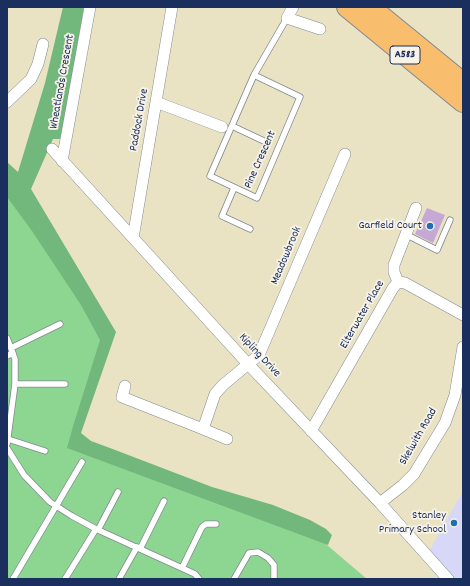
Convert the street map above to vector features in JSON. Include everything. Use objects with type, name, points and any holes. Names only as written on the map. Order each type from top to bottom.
[{"type":"highway","name":"A583","points":[[347,7],[463,102]]},
{"type":"highway","name":"A583","points":[[370,7],[463,83]]},
{"type":"street","name":"Wheatlands Crescent","points":[[62,161],[90,7]]},
{"type":"street","name":"Paddock Drive","points":[[133,238],[172,7]]},
{"type":"street","points":[[293,7],[287,18],[320,30]]},
{"type":"street","points":[[7,86],[11,98],[31,79],[38,64],[43,44]]},
{"type":"street","points":[[156,102],[227,126]]},
{"type":"street","name":"Kipling Drive","points":[[52,149],[248,364],[380,503],[448,579]]},
{"type":"street","name":"Meadowbrook","points":[[203,429],[215,394],[223,385],[259,355],[345,154]]},
{"type":"street","name":"Elterwater Place","points":[[311,431],[393,288],[398,282],[394,272],[394,265],[416,208]]},
{"type":"street","points":[[398,282],[405,283],[463,316]]},
{"type":"street","name":"Skelwith Road","points":[[380,503],[403,485],[414,474],[445,422],[455,395],[463,347]]},
{"type":"street","points":[[125,386],[122,397],[203,429],[222,440]]},
{"type":"lane","name":"Pine Crescent","points":[[254,76],[300,98],[257,198],[210,176],[227,126],[254,76],[287,18]]},
{"type":"lane","points":[[227,126],[266,142]]},
{"type":"lane","points":[[234,188],[222,216],[250,229]]},
{"type":"lane","points":[[405,234],[437,250],[450,220]]},
{"type":"lane","points":[[10,352],[60,324]]},
{"type":"lane","points":[[7,338],[10,352],[15,359],[15,384],[7,441],[45,451]]},
{"type":"lane","points":[[15,384],[65,384]]},
{"type":"lane","points":[[7,448],[24,475],[50,502],[97,529],[182,568],[194,574],[199,579]]},
{"type":"lane","points":[[13,579],[82,462]]},
{"type":"lane","points":[[65,579],[97,529],[118,492]]},
{"type":"lane","points":[[119,579],[164,501]]},
{"type":"lane","points":[[182,568],[202,527],[206,524],[216,524]]},
{"type":"lane","points":[[234,579],[249,553],[258,552],[268,558],[274,565],[274,579]]},
{"type":"shaded area","name":"Stanley Primary School","points":[[463,491],[463,579],[448,579],[427,555]]},
{"type":"green space","points":[[63,7],[84,7],[61,139],[53,139],[31,189],[116,332],[81,433],[91,441],[212,487],[273,505],[310,520],[326,529],[332,535],[328,545],[67,448],[100,340],[81,305],[32,231],[7,197],[7,162],[18,172],[45,83]]},
{"type":"green space","points":[[7,181],[112,335],[74,445],[314,534],[367,579],[7,579]]},
{"type":"building","name":"Garfield Court","points":[[427,208],[445,215],[433,243],[415,234]]},
{"type":"place","name":"Garfield Court","points":[[430,226]]},
{"type":"place","name":"Stanley Primary School","points":[[454,523]]}]
